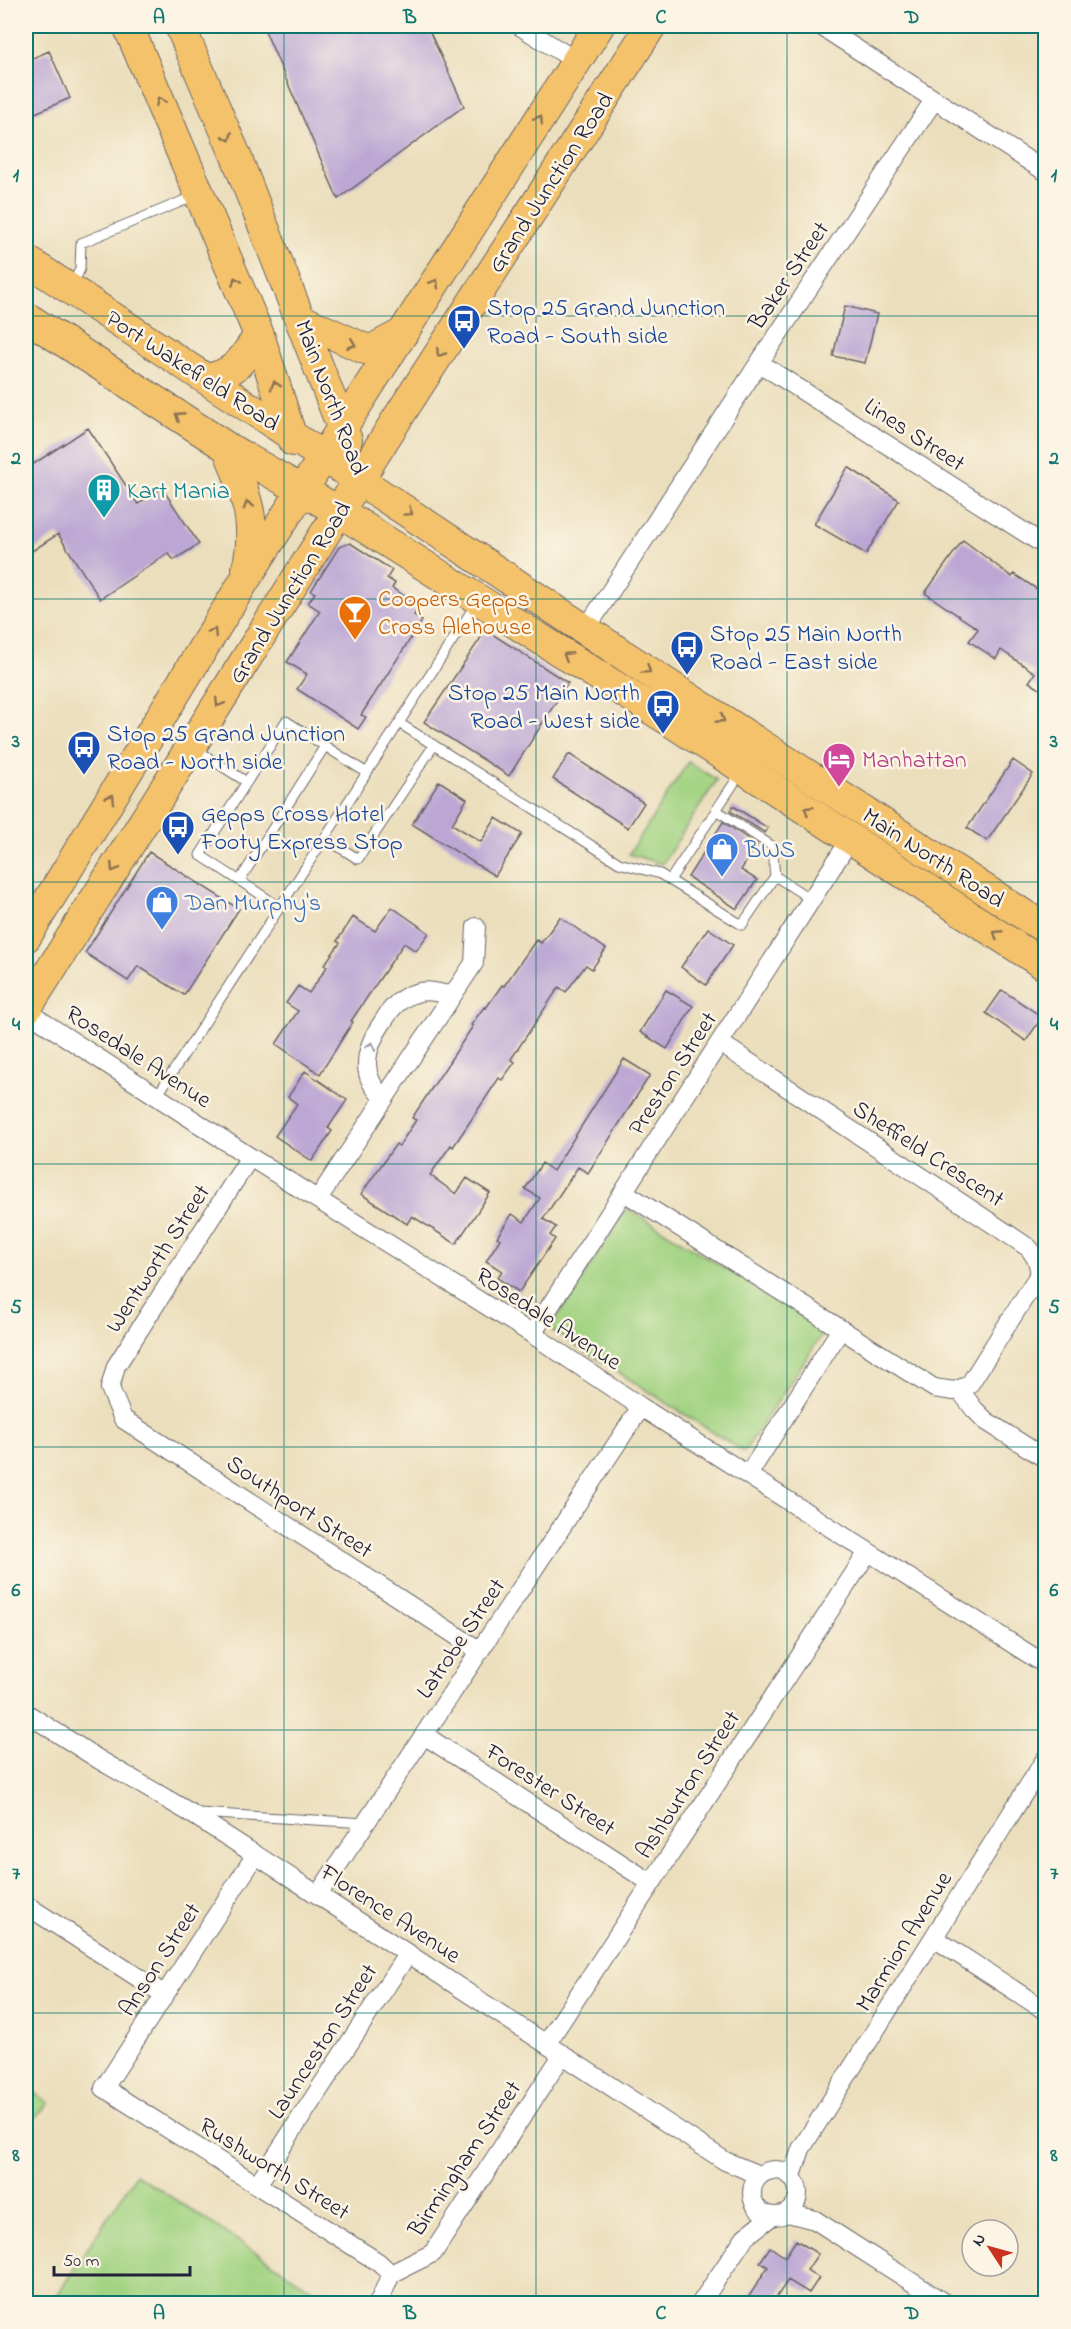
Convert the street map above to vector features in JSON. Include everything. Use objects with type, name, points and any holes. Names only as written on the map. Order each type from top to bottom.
[{"type":"highway","name":"Main North Road","points":[[128,26],[259,335],[292,435],[302,491]]},
{"type":"highway","name":"Main North Road","points":[[180,26],[236,156],[302,320],[343,427],[360,480],[1046,929]]},
{"type":"highway","name":"Grand Junction Road","points":[[26,937],[243,583],[599,26]]},
{"type":"highway","name":"Grand Junction Road","points":[[26,1010],[360,480],[651,26]]},
{"type":"highway","points":[[597,110],[576,61],[630,58]]},
{"type":"highway","name":"Port Wakefield Road","points":[[26,260],[360,480]]},
{"type":"highway","name":"Port Wakefield Road","points":[[26,317],[228,448],[340,512]]},
{"type":"highway","points":[[302,320],[365,349],[381,345],[403,333]]},
{"type":"highway","points":[[206,379],[220,377],[233,371],[259,335]]},
{"type":"highway","points":[[228,448],[252,521],[252,550],[243,583]]},
{"type":"highway","name":"Main North Road","points":[[340,512],[851,838],[1046,966]]},
{"type":"highway","points":[[851,838],[866,813]]},
{"type":"street","points":[[520,26],[576,61]]},
{"type":"street","points":[[821,26],[1046,172]]},
{"type":"street","name":"Baker Street","points":[[586,629],[934,100]]},
{"type":"street","name":"Lines Street","points":[[759,363],[1046,546]]},
{"type":"street","name":"Preston Street","points":[[532,1334],[851,838]]},
{"type":"street","points":[[318,1199],[474,963],[476,927]]},
{"type":"street","points":[[384,1098],[372,1085],[367,1066],[367,1053],[378,1028],[398,1002],[408,996],[428,991],[452,996]]},
{"type":"street","name":"Rosedale Avenue","points":[[26,1010],[250,1157],[532,1334],[641,1407],[1046,1665]]},
{"type":"street","name":"Sheffield Crescent","points":[[720,1043],[1029,1248],[1037,1260],[1040,1273],[969,1385],[959,1389]]},
{"type":"street","name":"Wentworth Street","points":[[111,1388],[116,1366],[250,1157]]},
{"type":"street","points":[[624,1192],[934,1388],[954,1391],[959,1389],[974,1409],[986,1420],[1046,1459]]},
{"type":"street","points":[[748,1475],[841,1329]]},
{"type":"street","name":"Southport Street","points":[[111,1388],[123,1419],[480,1651]]},
{"type":"street","name":"Latrobe Street","points":[[318,1895],[641,1407]]},
{"type":"street","name":"Ashburton Street","points":[[547,2043],[868,1552]]},
{"type":"street","name":"Florence Avenue","points":[[26,1713],[98,1759],[189,1812],[547,2043],[760,2185]]},
{"type":"street","name":"Forester Street","points":[[424,1735],[651,1883]]},
{"type":"street","name":"Marmion Avenue","points":[[792,2176],[801,2150],[934,1938],[1040,1777],[1046,1758]]},
{"type":"street","name":"Anson Street","points":[[104,2088],[255,1856]]},
{"type":"street","points":[[26,1905],[165,1995]]},
{"type":"street","points":[[934,1938],[1046,2011]]},
{"type":"street","name":"Launceston Street","points":[[256,2185],[408,1953]]},
{"type":"street","name":"Birmingham Street","points":[[391,2274],[433,2253],[563,2054]]},
{"type":"street","name":"Rushworth Street","points":[[104,2088],[378,2262],[391,2274]]},
{"type":"street","name":"Marmion Avenue","points":[[760,2185],[801,2150]]},
{"type":"street","points":[[745,2237],[786,2209],[798,2191],[792,2176],[760,2185]]},
{"type":"street","points":[[760,2185],[760,2211],[786,2209],[815,2220],[946,2304]]},
{"type":"street","points":[[700,2304],[745,2237],[760,2185]]},
{"type":"street","points":[[378,2304],[391,2274]]},
{"type":"lane","points":[[70,289],[80,269],[81,243],[199,194]]},
{"type":"lane","points":[[157,1096],[479,600]]},
{"type":"lane","points":[[280,907],[200,855],[247,782],[286,722],[367,773]]},
{"type":"lane","points":[[399,723],[619,863],[660,874],[742,926],[775,876],[772,846],[716,810]]},
{"type":"lane","points":[[325,838],[357,859],[434,745]]},
{"type":"lane","points":[[240,880],[325,746]]},
{"type":"lane","points":[[191,747],[247,782]]},
{"type":"lane","points":[[670,880],[743,769]]},
{"type":"lane","points":[[775,876],[812,900]]},
{"type":"lane","points":[[189,1812],[366,1823]]},
{"type":"green space","points":[[688,762],[717,780],[662,864],[629,854]]},
{"type":"green space","points":[[627,1208],[825,1330],[744,1452],[550,1329]]},
{"type":"green space","points":[[26,2086],[49,2103],[26,2127]]},
{"type":"green space","points":[[136,2174],[315,2291],[307,2303],[52,2303]]},
{"type":"building","points":[[263,26],[427,26],[464,106],[338,199]]},
{"type":"building","points":[[49,51],[70,98],[26,117],[26,61]]},
{"type":"building","points":[[845,306],[877,314],[865,363],[833,356]]},
{"type":"building","name":"Kart Mania","points":[[88,428],[138,504],[162,488],[199,544],[174,560],[168,553],[100,599],[58,534],[26,555],[26,469]]},
{"type":"building","points":[[848,467],[899,500],[866,554],[814,524]]},
{"type":"building","points":[[963,540],[1012,577],[1014,574],[1046,595],[1046,693],[1029,682],[1035,673],[1001,650],[996,659],[969,641],[978,629],[925,593]]},
{"type":"building","name":"Coopers Gepps Cross Alehouse","points":[[350,543],[392,570],[387,578],[395,583],[392,588],[420,606],[414,615],[422,621],[361,715],[366,717],[358,729],[297,689],[307,674],[287,662],[320,611],[308,603],[315,593],[311,591],[339,547]]},
{"type":"building","points":[[486,630],[568,683],[509,776],[424,722]]},
{"type":"building","points":[[569,754],[644,803],[628,828],[553,779]]},
{"type":"building","points":[[1013,760],[1033,774],[987,841],[967,828]]},
{"type":"building","points":[[439,781],[467,799],[452,824],[481,842],[496,818],[522,834],[495,876],[412,824]]},
{"type":"building","points":[[733,806],[768,828],[765,833],[730,811]]},
{"type":"building","name":"BWS","points":[[723,822],[757,845],[741,870],[757,880],[737,909],[688,877]]},
{"type":"building","name":"Dan Murphy's","points":[[149,852],[239,909],[184,995],[138,966],[128,981],[85,953]]},
{"type":"building","points":[[392,907],[429,933],[416,951],[404,943],[351,1021],[353,1022],[320,1074],[276,1044],[298,1011],[286,1003],[298,986],[309,993],[327,967],[324,965],[340,943],[337,941],[353,917],[375,931]]},
{"type":"building","points":[[560,917],[606,949],[592,969],[586,965],[566,992],[559,987],[511,1059],[515,1062],[502,1080],[499,1078],[453,1147],[451,1145],[430,1175],[456,1194],[467,1178],[490,1193],[456,1244],[412,1216],[407,1224],[361,1194],[396,1144],[399,1146],[416,1120],[412,1118],[473,1026],[471,1025],[502,985],[504,986],[536,940],[541,943]]},
{"type":"building","points":[[708,928],[733,945],[706,985],[681,967]]},
{"type":"building","points":[[666,990],[693,1006],[667,1049],[640,1032]]},
{"type":"building","points":[[1002,990],[1042,1017],[1026,1041],[986,1013]]},
{"type":"building","points":[[624,1059],[650,1075],[588,1173],[578,1167],[543,1219],[556,1227],[550,1235],[555,1239],[519,1292],[497,1278],[502,1271],[486,1261],[500,1239],[497,1237],[512,1214],[524,1222],[540,1198],[525,1189],[542,1163],[553,1171]]},
{"type":"building","points":[[305,1071],[347,1100],[328,1128],[332,1131],[312,1161],[275,1136],[297,1104],[288,1097]]},
{"type":"building","points":[[796,2240],[818,2254],[807,2270],[819,2278],[809,2293],[788,2280],[772,2304],[744,2304],[768,2267],[760,2262],[770,2247],[785,2257]]},
{"type":"place","name":"Stop 25 Grand Junction Road - South side","points":[[464,350]]},
{"type":"place","name":"Kart Mania","points":[[104,519]]},
{"type":"place","name":"Coopers Gepps Cross Alehouse","points":[[355,641]]},
{"type":"place","name":"Stop 25 Main North Road - East side","points":[[687,676]]},
{"type":"place","name":"Stop 25 Main North Road - West side","points":[[663,735]]},
{"type":"place","name":"Stop 25 Grand Junction Road - North side","points":[[84,776]]},
{"type":"place","name":"Manhattan","points":[[839,788]]},
{"type":"place","name":"Gepps Cross Hotel Footy Express Stop","points":[[178,856]]},
{"type":"place","name":"BWS","points":[[722,878]]},
{"type":"place","name":"Dan Murphy's","points":[[162,931]]}]
